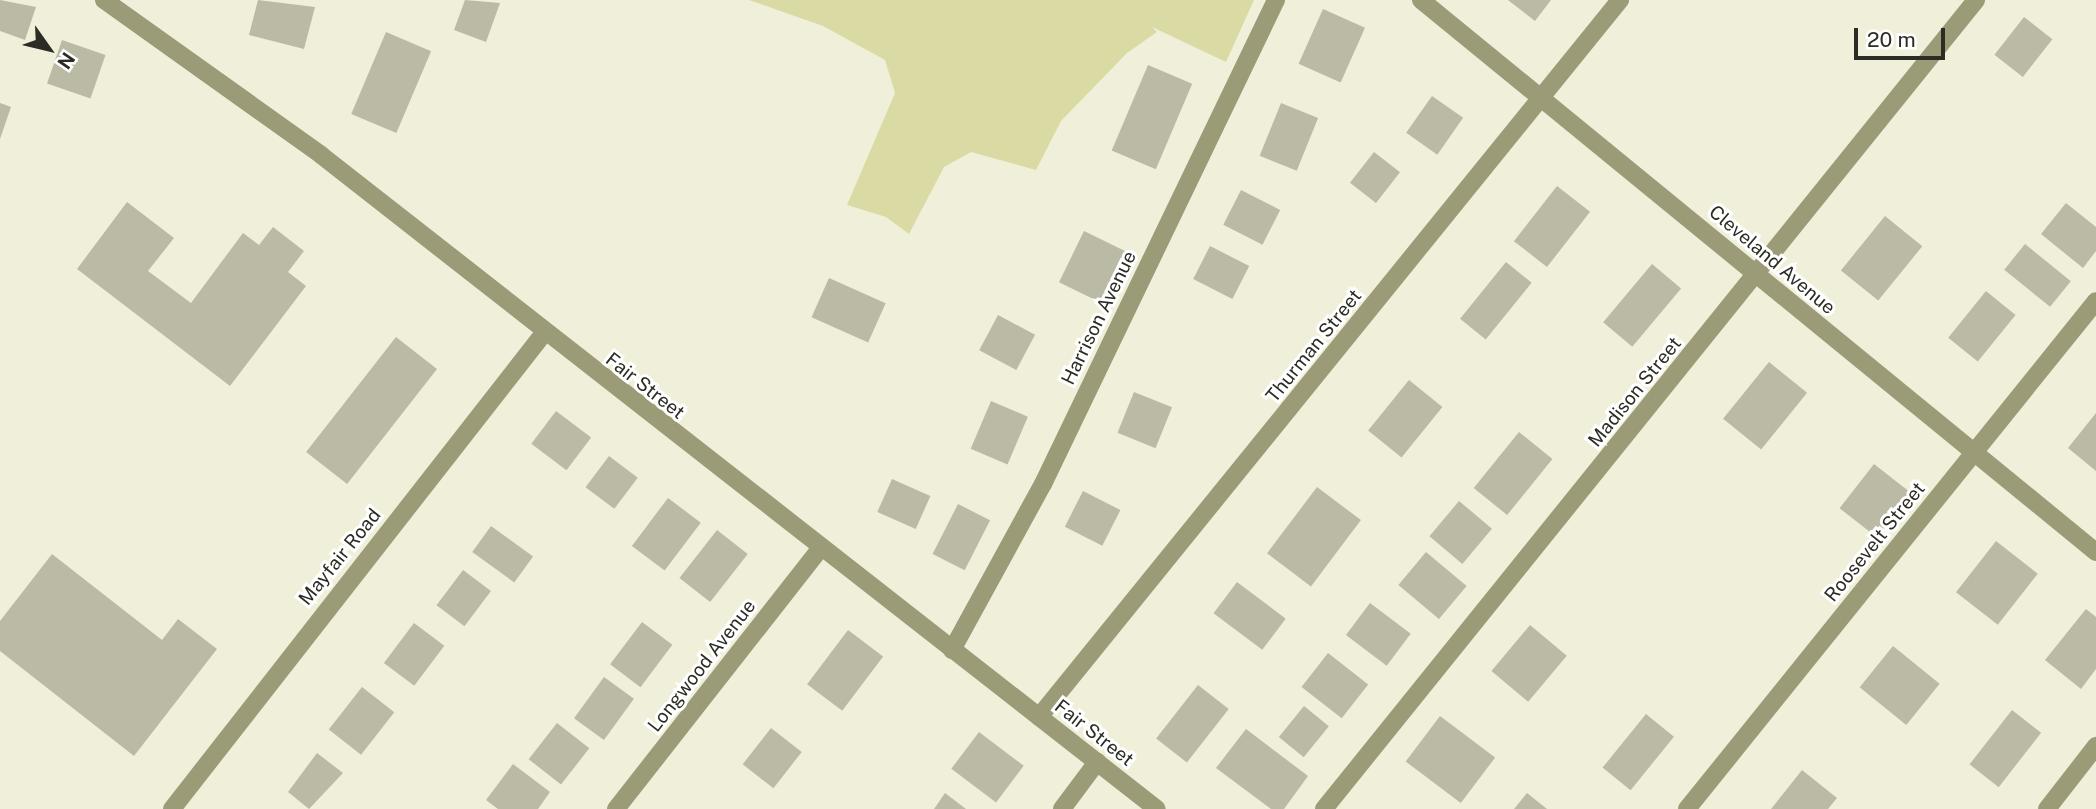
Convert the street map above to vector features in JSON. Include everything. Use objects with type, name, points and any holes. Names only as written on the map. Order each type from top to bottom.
[{"type":"street","name":"Fair Street","points":[[104,0],[321,155],[544,333],[1157,809]]},
{"type":"street","name":"Harrison Avenue","points":[[952,650],[1044,484],[1276,0]]},
{"type":"street","name":"Cleveland Avenue","points":[[1421,0],[1758,274],[1972,454],[2096,552]]},
{"type":"street","name":"Thurman Street","points":[[1040,717],[1620,0]]},
{"type":"street","name":"Madison Street","points":[[1324,809],[1758,274],[1976,0]]},
{"type":"street","name":"Roosevelt Street","points":[[1687,809],[2096,301]]},
{"type":"street","name":"Mayfair Road","points":[[172,809],[544,333]]},
{"type":"street","name":"Longwood Avenue","points":[[616,809],[821,548]]},
{"type":"street","points":[[2047,809],[2096,746]]},
{"type":"street","points":[[1062,809],[1097,762]]},
{"type":"green space","points":[[749,0],[1254,0],[1226,62],[1152,27],[1157,32],[1127,53],[1061,121],[1036,170],[971,152],[944,167],[909,234],[886,217],[847,205],[895,93],[885,60],[823,26]]},
{"type":"building","points":[[0,0],[36,7],[25,40],[0,31]]},
{"type":"building","points":[[258,0],[315,7],[304,49],[249,35]]},
{"type":"building","points":[[465,0],[500,3],[486,42],[454,30]]},
{"type":"building","points":[[1508,0],[1551,0],[1535,21]]},
{"type":"building","points":[[1323,9],[1365,28],[1341,83],[1299,64]]},
{"type":"building","points":[[2024,17],[2052,39],[2023,77],[1994,55]]},
{"type":"building","points":[[386,32],[431,51],[396,133],[351,114]]},
{"type":"building","points":[[62,40],[105,55],[91,98],[47,83]]},
{"type":"building","points":[[1148,65],[1192,84],[1156,169],[1112,151]]},
{"type":"building","points":[[1432,96],[1463,118],[1437,155],[1406,133]]},
{"type":"building","points":[[0,103],[11,107],[0,139]]},
{"type":"building","points":[[1281,103],[1318,118],[1297,171],[1260,156]]},
{"type":"building","points":[[1374,152],[1400,172],[1376,203],[1350,183]]},
{"type":"building","points":[[1557,186],[1590,212],[1547,267],[1514,241]]},
{"type":"building","points":[[1241,190],[1280,210],[1262,245],[1223,225]]},
{"type":"building","points":[[127,202],[174,238],[148,271],[191,303],[243,233],[259,245],[273,227],[304,251],[288,272],[306,286],[230,386],[77,269]]},
{"type":"building","points":[[2066,203],[2096,227],[2096,251],[2083,268],[2041,234]]},
{"type":"building","points":[[1885,216],[1922,246],[1878,301],[1841,270]]},
{"type":"building","points":[[1084,231],[1128,252],[1103,304],[1059,282]]},
{"type":"building","points":[[2025,244],[2071,281],[2050,307],[2004,270]]},
{"type":"building","points":[[1210,246],[1249,266],[1232,299],[1193,279]]},
{"type":"building","points":[[1506,262],[1532,283],[1486,339],[1460,319]]},
{"type":"building","points":[[1652,264],[1681,288],[1632,347],[1603,322]]},
{"type":"building","points":[[829,278],[886,303],[868,343],[812,317]]},
{"type":"building","points":[[1986,291],[2016,315],[1978,362],[1948,338]]},
{"type":"building","points":[[998,315],[1035,335],[1016,370],[979,350]]},
{"type":"building","points":[[396,337],[437,369],[347,484],[306,452]]},
{"type":"building","points":[[1769,362],[1807,393],[1761,450],[1723,419]]},
{"type":"building","points":[[1409,380],[1442,407],[1402,458],[1368,431]]},
{"type":"building","points":[[1134,392],[1172,407],[1156,448],[1118,433]]},
{"type":"building","points":[[991,401],[1028,417],[1008,464],[971,449]]},
{"type":"building","points":[[556,411],[591,437],[566,470],[531,444]]},
{"type":"building","points":[[2096,413],[2096,471],[2068,448]]},
{"type":"building","points":[[1519,432],[1552,459],[1507,515],[1474,488]]},
{"type":"building","points":[[609,456],[638,478],[614,509],[586,487]]},
{"type":"building","points":[[1874,464],[1911,493],[1877,537],[1840,508]]},
{"type":"building","points":[[892,479],[930,496],[916,529],[877,512]]},
{"type":"building","points":[[1317,487],[1361,520],[1311,586],[1267,553]]},
{"type":"building","points":[[1083,491],[1120,510],[1102,546],[1065,527]]},
{"type":"building","points":[[668,498],[701,523],[665,571],[632,546]]},
{"type":"building","points":[[1459,501],[1492,529],[1462,564],[1429,536]]},
{"type":"building","points":[[958,504],[990,520],[965,570],[933,554]]},
{"type":"building","points":[[491,526],[533,557],[514,582],[472,552]]},
{"type":"building","points":[[717,530],[748,554],[710,602],[679,578]]},
{"type":"building","points":[[1996,541],[2038,574],[1998,625],[1956,592]]},
{"type":"building","points":[[1426,552],[1467,586],[1439,619],[1398,585]]},
{"type":"building","points":[[52,554],[162,640],[178,619],[217,649],[134,756],[0,651],[0,621]]},
{"type":"building","points":[[463,570],[491,591],[464,626],[437,605]]},
{"type":"building","points":[[1237,582],[1286,619],[1262,650],[1214,613]]},
{"type":"building","points":[[1370,603],[1411,634],[1387,666],[1346,635]]},
{"type":"building","points":[[2086,609],[2096,617],[2096,669],[2081,689],[2045,660]]},
{"type":"building","points":[[642,622],[672,645],[640,687],[610,664]]},
{"type":"building","points":[[414,623],[444,646],[414,686],[384,663]]},
{"type":"building","points":[[1530,625],[1567,656],[1528,702],[1491,671]]},
{"type":"building","points":[[848,630],[883,656],[842,711],[807,684]]},
{"type":"building","points":[[1893,646],[1940,684],[1906,725],[1860,687]]},
{"type":"building","points":[[1328,653],[1368,684],[1342,718],[1302,687]]},
{"type":"building","points":[[604,677],[634,699],[604,740],[574,718]]},
{"type":"building","points":[[1198,685],[1229,709],[1187,763],[1156,739]]},
{"type":"building","points":[[362,687],[394,712],[361,755],[329,730]]},
{"type":"building","points":[[1304,706],[1329,726],[1304,757],[1279,737]]},
{"type":"building","points":[[2012,710],[2041,733],[1999,787],[1970,764]]},
{"type":"building","points":[[1646,714],[1674,737],[1631,790],[1603,768]]},
{"type":"building","points":[[1440,716],[1495,758],[1461,803],[1406,762]]},
{"type":"building","points":[[557,723],[589,748],[561,784],[529,759]]},
{"type":"building","points":[[771,728],[802,752],[773,788],[743,764]]},
{"type":"building","points":[[1246,729],[1308,776],[1284,809],[1271,809],[1216,768]]},
{"type":"building","points":[[979,732],[1024,766],[996,802],[951,769]]},
{"type":"building","points":[[317,753],[343,773],[309,809],[288,792]]},
{"type":"building","points":[[513,764],[550,792],[538,809],[498,809],[486,800]]},
{"type":"building","points":[[1802,770],[1837,798],[1828,809],[1771,809]]},
{"type":"building","points":[[945,793],[966,809],[934,809]]},
{"type":"building","points":[[1527,793],[1547,809],[1514,809]]}]
